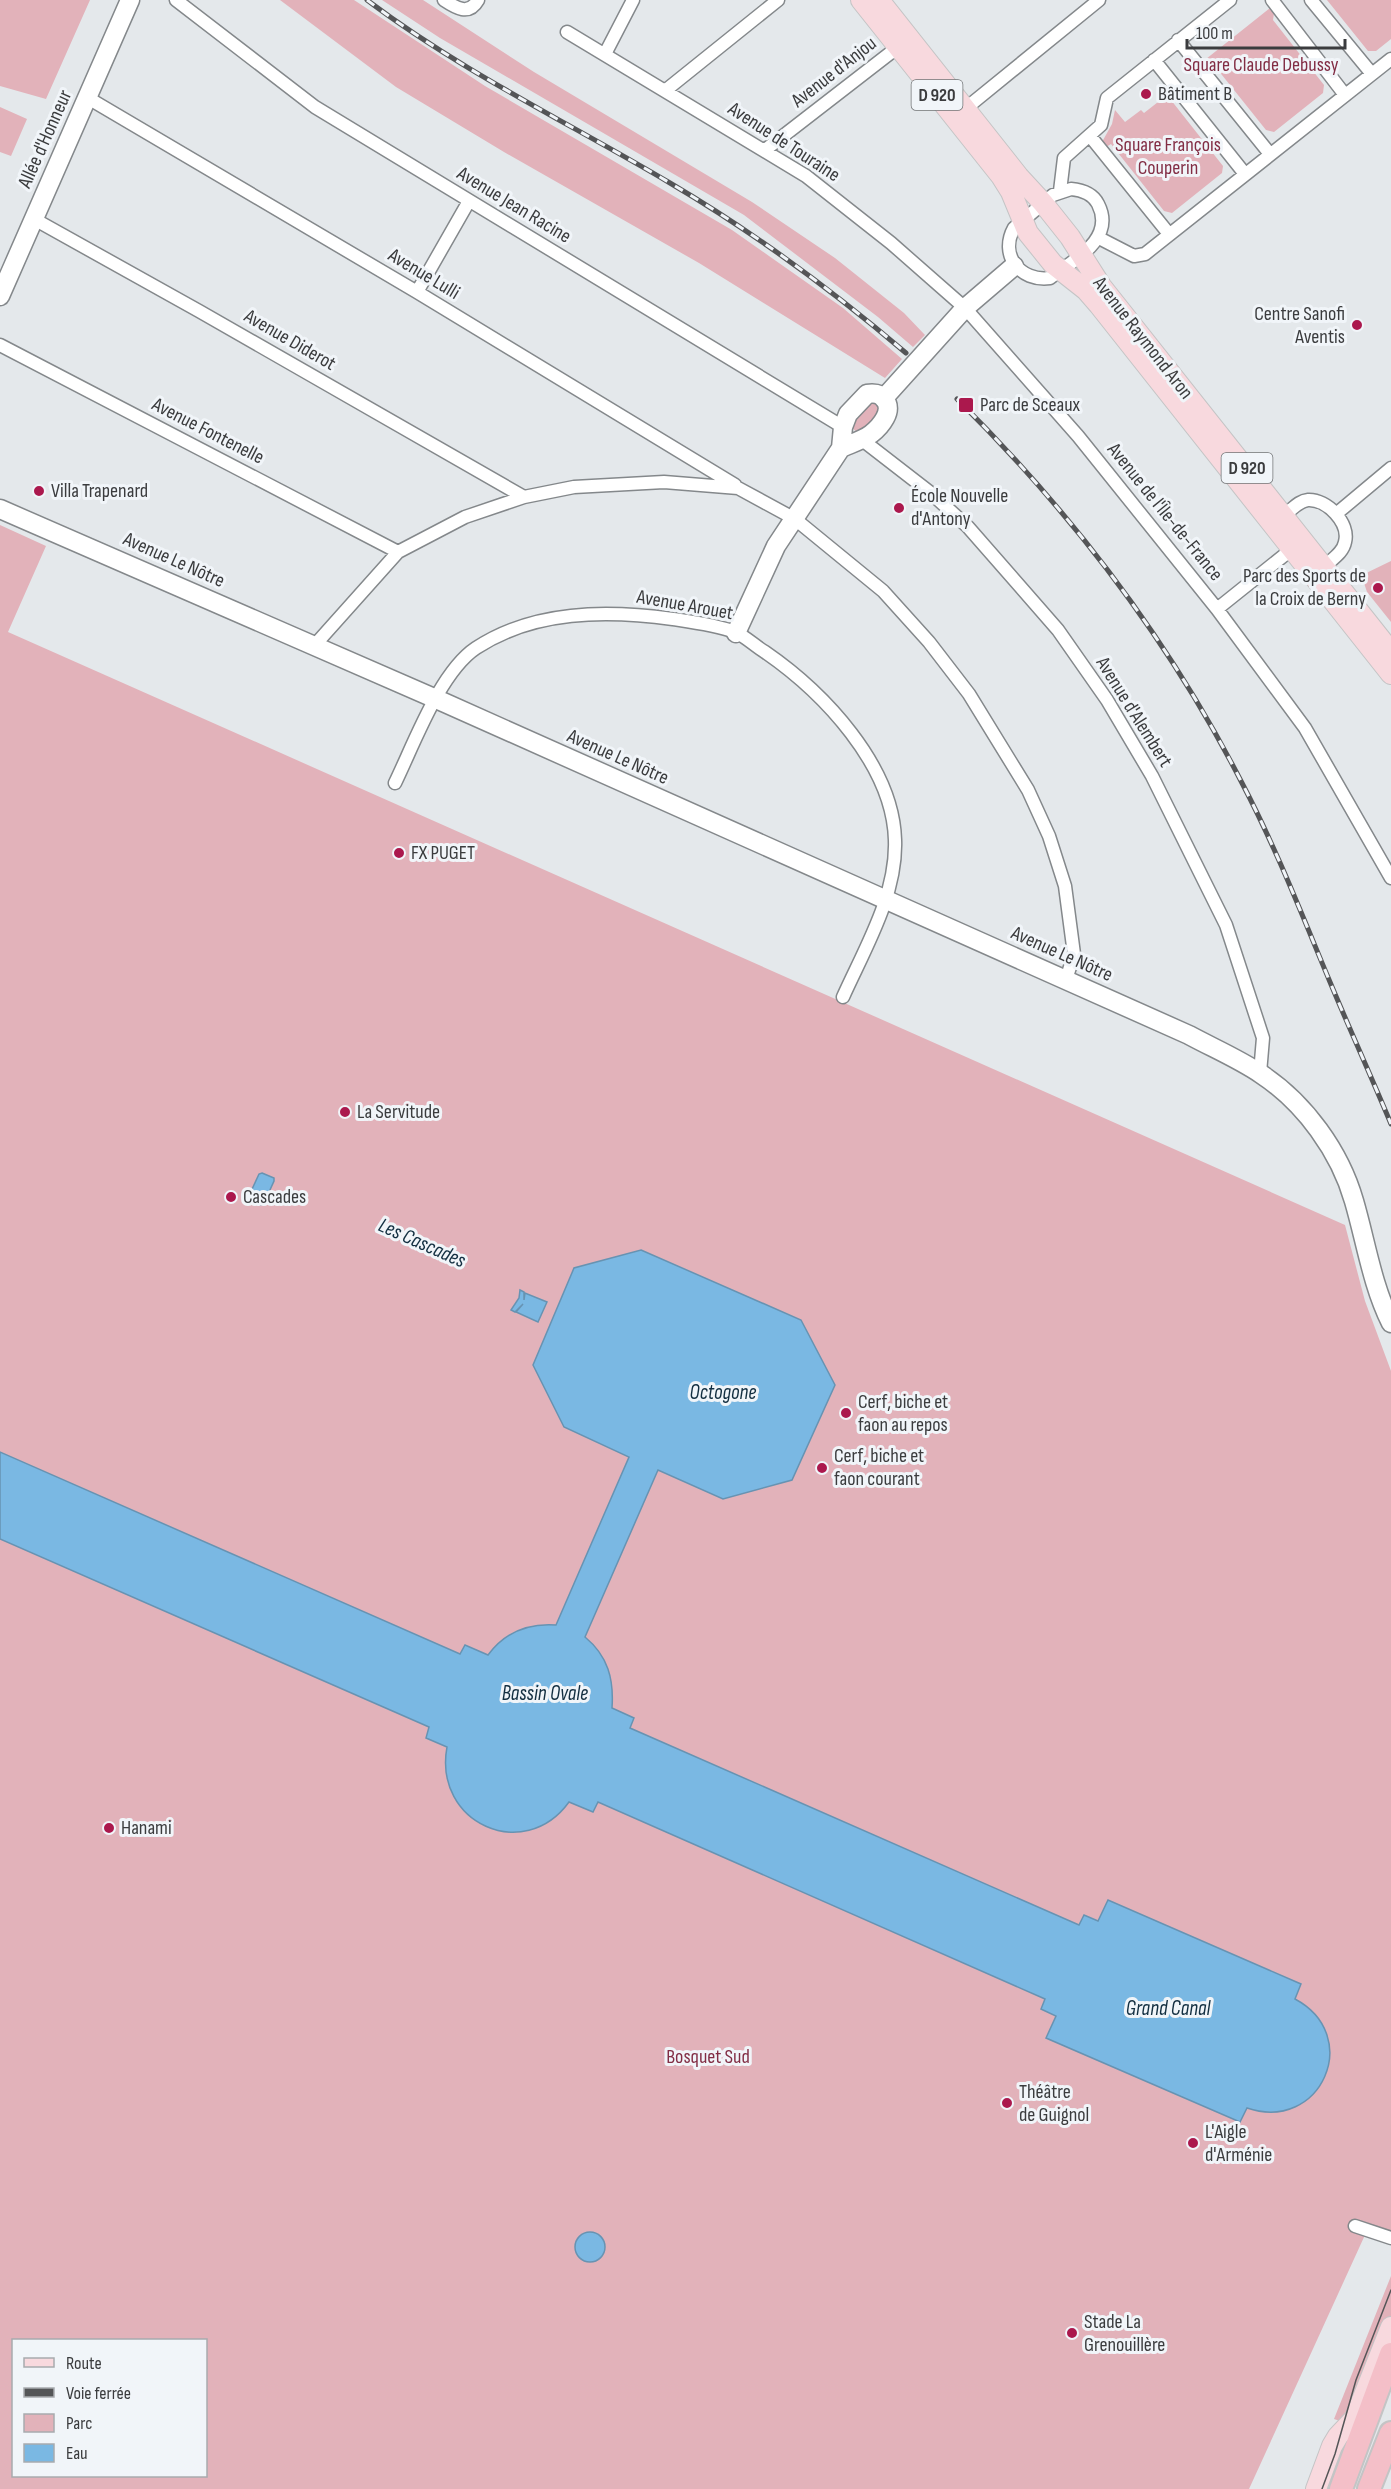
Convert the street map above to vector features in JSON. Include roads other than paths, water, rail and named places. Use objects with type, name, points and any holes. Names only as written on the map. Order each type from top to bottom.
[{"type":"highway","points":[[1341,2489],[1391,2354]]},
{"type":"highway","points":[[1354,2489],[1391,2394]]},
{"type":"highway","points":[[1369,2489],[1391,2433]]},
{"type":"main road","name":"Allée d'Honneur","points":[[0,296],[130,0]]},
{"type":"main road","name":"D 920","points":[[861,0],[1001,176],[1011,192],[1028,233],[1057,267]]},
{"type":"main road","name":"Avenue Raymond Aron","points":[[879,0],[1019,177],[1043,203],[1082,254],[1101,286],[1391,652]]},
{"type":"main road","points":[[884,398],[965,308],[1014,266]]},
{"type":"main road","name":"Avenue Raymond Aron","points":[[1057,267],[1086,290],[1099,305],[1391,674]]},
{"type":"main road","points":[[736,633],[776,546],[841,448],[843,427],[848,414],[862,397],[872,393],[884,398],[888,404],[887,416],[870,435],[841,448]]},
{"type":"main road","points":[[843,427],[861,439]]},
{"type":"main road","name":"Avenue Le Nôtre","points":[[0,508],[314,646],[433,706],[885,900],[1260,1066]]},
{"type":"main road","points":[[1260,1066],[1279,1072],[1321,1121],[1338,1146],[1356,1183],[1376,1258],[1391,1301]]},
{"type":"main road","points":[[1260,1066],[1306,1114],[1331,1150],[1353,1198],[1381,1303],[1391,1323]]},
{"type":"main road","points":[[1316,2489],[1332,2446],[1355,2418],[1391,2326]]},
{"type":"street","name":"Avenue Jean Racine","points":[[176,0],[299,96],[843,427]]},
{"type":"street","points":[[444,0],[457,9],[465,10],[475,5],[478,0]]},
{"type":"street","points":[[605,54],[633,0]]},
{"type":"street","points":[[666,90],[778,0]]},
{"type":"street","points":[[965,109],[1100,0]]},
{"type":"street","points":[[1060,191],[1064,158],[1101,125],[1107,98],[1230,0]]},
{"type":"street","points":[[1272,0],[1346,95]]},
{"type":"street","points":[[1311,0],[1372,74]]},
{"type":"street","name":"Avenue de Touraine","points":[[567,32],[765,150],[827,191],[965,308]]},
{"type":"street","points":[[1178,40],[1270,154]]},
{"type":"street","name":"Avenue d'Anjou","points":[[765,150],[898,47]]},
{"type":"street","points":[[1099,238],[1134,256],[1140,255],[1391,59]]},
{"type":"street","points":[[1154,60],[1245,174]]},
{"type":"street","name":"Avenue Lulli","points":[[88,98],[417,292],[738,488],[795,519],[884,591],[929,642],[969,694],[1002,744],[1036,809],[1065,886],[1074,954],[1066,980]]},
{"type":"street","points":[[1090,136],[1169,234]]},
{"type":"street","points":[[1079,189],[1097,201],[1103,216],[1103,228],[1099,238],[1082,254],[1057,267],[1050,278],[1042,279],[1029,277],[1014,266],[1009,256],[1008,244],[1014,228],[1043,203],[1060,191],[1079,189]]},
{"type":"street","points":[[417,292],[469,201]]},
{"type":"street","name":"Avenue Diderot","points":[[34,219],[524,497]]},
{"type":"street","name":"Avenue de l'Île-de-France","points":[[965,308],[1078,436],[1217,609],[1305,728],[1391,878]]},
{"type":"street","name":"Avenue Fontenelle","points":[[0,345],[398,552]]},
{"type":"street","name":"Avenue d'Alembert","points":[[861,439],[932,494],[968,527],[1058,630],[1107,700],[1152,776],[1226,925],[1263,1038],[1260,1066]]},
{"type":"street","points":[[1336,514],[1391,468]]},
{"type":"street","points":[[314,646],[398,552],[465,517],[524,497],[574,487],[664,482],[738,488]]},
{"type":"street","points":[[1284,515],[1300,502],[1309,500],[1323,504],[1336,514],[1344,525],[1345,543],[1342,550],[1324,567]]},
{"type":"street","points":[[1217,609],[1292,549]]},
{"type":"street","name":"Avenue Arouet","points":[[395,783],[450,672],[474,649],[506,633],[543,620],[580,614],[618,613],[689,621],[736,633],[775,659],[816,694],[852,734],[875,768],[888,802],[895,837],[894,869],[885,900],[843,997]]},
{"type":"street","points":[[1355,2226],[1391,2238]]},
{"type":"water","points":[[259,1174],[274,1178],[274,1181],[261,1205],[248,1198]]},
{"type":"water","points":[[641,1250],[801,1320],[835,1385],[792,1480],[723,1499],[658,1470],[585,1637],[599,1652],[608,1669],[612,1687],[612,1708],[634,1718],[630,1728],[1079,1925],[1084,1915],[1098,1921],[1108,1900],[1301,1984],[1295,1999],[1316,2015],[1327,2035],[1330,2056],[1325,2077],[1313,2094],[1295,2107],[1273,2112],[1247,2108],[1240,2122],[1046,2038],[1056,2016],[1041,2009],[1045,1999],[598,1802],[593,1812],[569,1802],[550,1821],[529,1830],[507,1832],[486,1826],[468,1814],[454,1796],[446,1774],[447,1747],[426,1738],[429,1727],[0,1539],[0,1452],[460,1654],[465,1645],[488,1655],[502,1640],[518,1631],[536,1626],[556,1625],[629,1457],[564,1427],[533,1365],[574,1268]]},
{"type":"water","points":[[520,1290],[524,1292],[524,1300],[525,1293],[547,1302],[538,1322],[516,1312],[523,1304],[515,1312],[511,1310],[519,1298]]},
{"type":"water","points":[[590,2232],[596,2233],[604,2241],[604,2253],[596,2261],[590,2262],[584,2261],[576,2253],[575,2247],[576,2241],[584,2233]]},
{"type":"tram line","points":[[1322,2489],[1335,2454],[1356,2380],[1391,2290]]},
{"type":"railway","points":[[367,0],[403,26],[478,73],[702,202],[763,242],[850,307],[906,353]]},
{"type":"railway","points":[[957,399],[999,442],[1078,532],[1150,628],[1183,679],[1242,783],[1266,832],[1391,1124]]},
{"type":"place","name":"Bâtiment B","points":[[1146,94]]},
{"type":"place","name":"Centre Sanofi Aventis","points":[[1357,325]]},
{"type":"place","name":"Parc de Sceaux","points":[[966,405]]},
{"type":"place","name":"Villa Trapenard","points":[[39,491]]},
{"type":"place","name":"École Nouvelle d'Antony","points":[[899,508]]},
{"type":"place","name":"Parc des Sports de la Croix de Berny","points":[[1378,588]]},
{"type":"place","name":"FX PUGET","points":[[399,853]]},
{"type":"place","name":"La Servitude","points":[[345,1112]]},
{"type":"place","name":"Cascades","points":[[231,1197]]},
{"type":"place","name":"Cerf, biche et faon au repos","points":[[846,1413]]},
{"type":"place","name":"Cerf, biche et faon courant","points":[[822,1468]]},
{"type":"place","name":"Hanami","points":[[109,1828]]},
{"type":"place","name":"Théâtre de Guignol","points":[[1007,2103]]},
{"type":"place","name":"L'Aigle d'Arménie","points":[[1193,2143]]},
{"type":"place","name":"Stade La Grenouillère","points":[[1072,2333]]},
{"type":"park label","name":"Square Claude Debussy","points":[[1261,65]]},
{"type":"park label","name":"Square François Couperin","points":[[1168,156]]},
{"type":"park label","name":"Bosquet Sud","points":[[708,2057]]},
{"type":"water label","name":"Les Cascades","points":[[422,1243]]},
{"type":"water label","name":"Octogone","points":[[723,1392]]},
{"type":"water label","name":"Bassin Ovale","points":[[545,1693]]},
{"type":"water label","name":"Grand Canal","points":[[1168,2008]]}]
